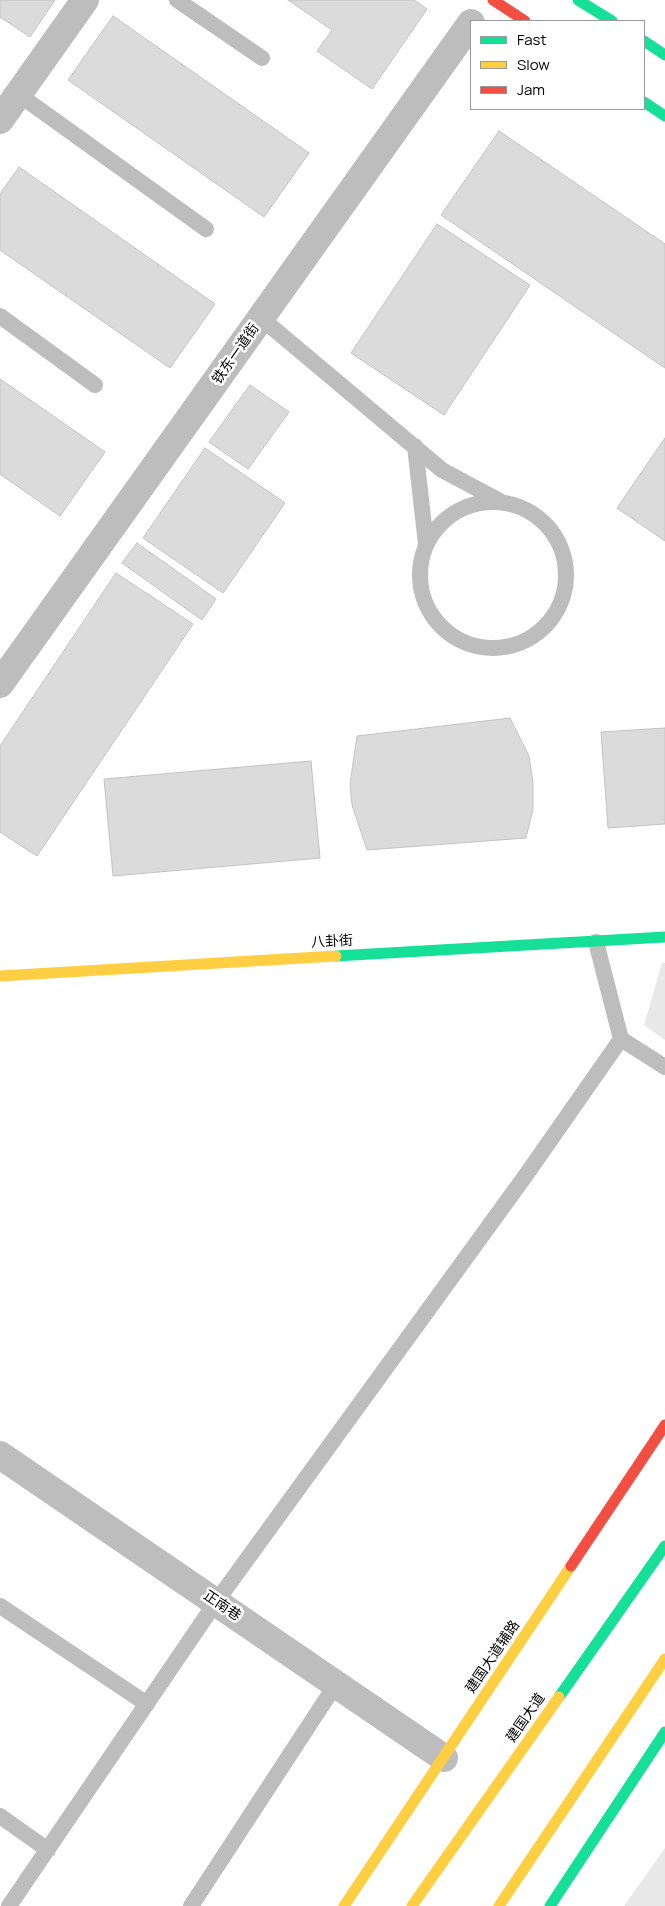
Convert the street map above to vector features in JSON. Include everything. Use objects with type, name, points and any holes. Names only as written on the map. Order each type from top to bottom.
[{"type":"main road","points":[[493,0],[523,20]]},
{"type":"main road","points":[[578,0],[610,20]]},
{"type":"main road","points":[[591,8],[619,20]]},
{"type":"main road","points":[[645,31],[665,40]]},
{"type":"main road","points":[[645,42],[665,55]]},
{"type":"main road","points":[[645,103],[665,116]]},
{"type":"main road","name":"八卦街","points":[[0,976],[596,942],[665,936]]},
{"type":"main road","name":"建国大道辅路","points":[[344,1906],[665,1424]]},
{"type":"main road","name":"建国大道","points":[[412,1906],[624,1605],[663,1542]]},
{"type":"main road","points":[[499,1906],[665,1659]]},
{"type":"main road","points":[[550,1906],[665,1732]]},
{"type":"street","points":[[0,120],[85,0]]},
{"type":"street","name":"铁东一道街","points":[[473,20],[487,0]]},
{"type":"street","name":"铁东一道街","points":[[0,684],[470,25]]},
{"type":"street","name":"正南巷","points":[[0,1455],[444,1758]]},
{"type":"lane","points":[[177,0],[262,58]]},
{"type":"lane","points":[[18,94],[206,229]]},
{"type":"lane","points":[[0,316],[95,384]]},
{"type":"lane","points":[[261,318],[442,470],[504,502],[526,510],[546,524],[559,543],[566,566],[565,590],[556,613],[540,632],[518,644],[494,649],[469,645],[447,633],[430,615],[421,592],[419,567],[426,544],[439,525],[458,510],[480,503],[504,502]]},
{"type":"lane","points":[[414,446],[426,544]]},
{"type":"lane","points":[[596,942],[621,1039],[665,1067]]},
{"type":"lane","points":[[9,1906],[216,1602],[526,1175],[621,1039]]},
{"type":"lane","points":[[0,1606],[147,1704]]},
{"type":"lane","points":[[191,1906],[336,1684]]},
{"type":"lane","points":[[0,1816],[48,1850]]},
{"type":"shaded area","points":[[662,963],[665,963],[665,1040],[644,1025]]},
{"type":"shaded area","points":[[665,1848],[665,1906],[624,1906]]},
{"type":"building","points":[[0,0],[55,0],[30,37],[0,17]]},
{"type":"building","points":[[288,0],[414,0],[427,9],[372,89],[317,51],[332,30]]},
{"type":"building","points":[[113,16],[309,153],[264,217],[68,80]]},
{"type":"building","points":[[499,131],[665,244],[665,368],[441,215]]},
{"type":"building","points":[[19,167],[215,304],[170,368],[0,250],[0,194]]},
{"type":"building","points":[[437,224],[530,285],[444,415],[351,353]]},
{"type":"building","points":[[0,379],[105,452],[60,516],[0,474]]},
{"type":"building","points":[[250,385],[289,412],[248,469],[209,442]]},
{"type":"building","points":[[665,438],[665,541],[617,508]]},
{"type":"building","points":[[205,448],[285,503],[223,593],[143,538]]},
{"type":"building","points":[[137,543],[216,599],[202,620],[122,563]]},
{"type":"building","points":[[116,573],[193,624],[37,856],[0,832],[0,746]]},
{"type":"building","points":[[510,718],[529,756],[533,783],[533,809],[526,838],[367,850],[352,805],[350,784],[357,736]]},
{"type":"building","points":[[665,728],[665,824],[608,828],[601,732]]},
{"type":"building","points":[[311,761],[320,858],[113,876],[104,779]]},
{"type":"traffic: fast","points":[[578,0],[610,20]]},
{"type":"traffic: fast","points":[[645,42],[665,55]]},
{"type":"traffic: fast","points":[[645,103],[665,116]]},
{"type":"traffic: fast","points":[[336,956],[665,937]]},
{"type":"traffic: fast","points":[[559,1697],[665,1546]]},
{"type":"traffic: fast","points":[[550,1906],[665,1732]]},
{"type":"traffic: slow","points":[[0,976],[336,956]]},
{"type":"traffic: slow","points":[[344,1906],[571,1566]]},
{"type":"traffic: slow","points":[[499,1906],[665,1659]]},
{"type":"traffic: slow","points":[[412,1906],[559,1697]]},
{"type":"traffic: jam","points":[[493,0],[523,20]]},
{"type":"traffic: jam","points":[[571,1566],[665,1425]]}]
